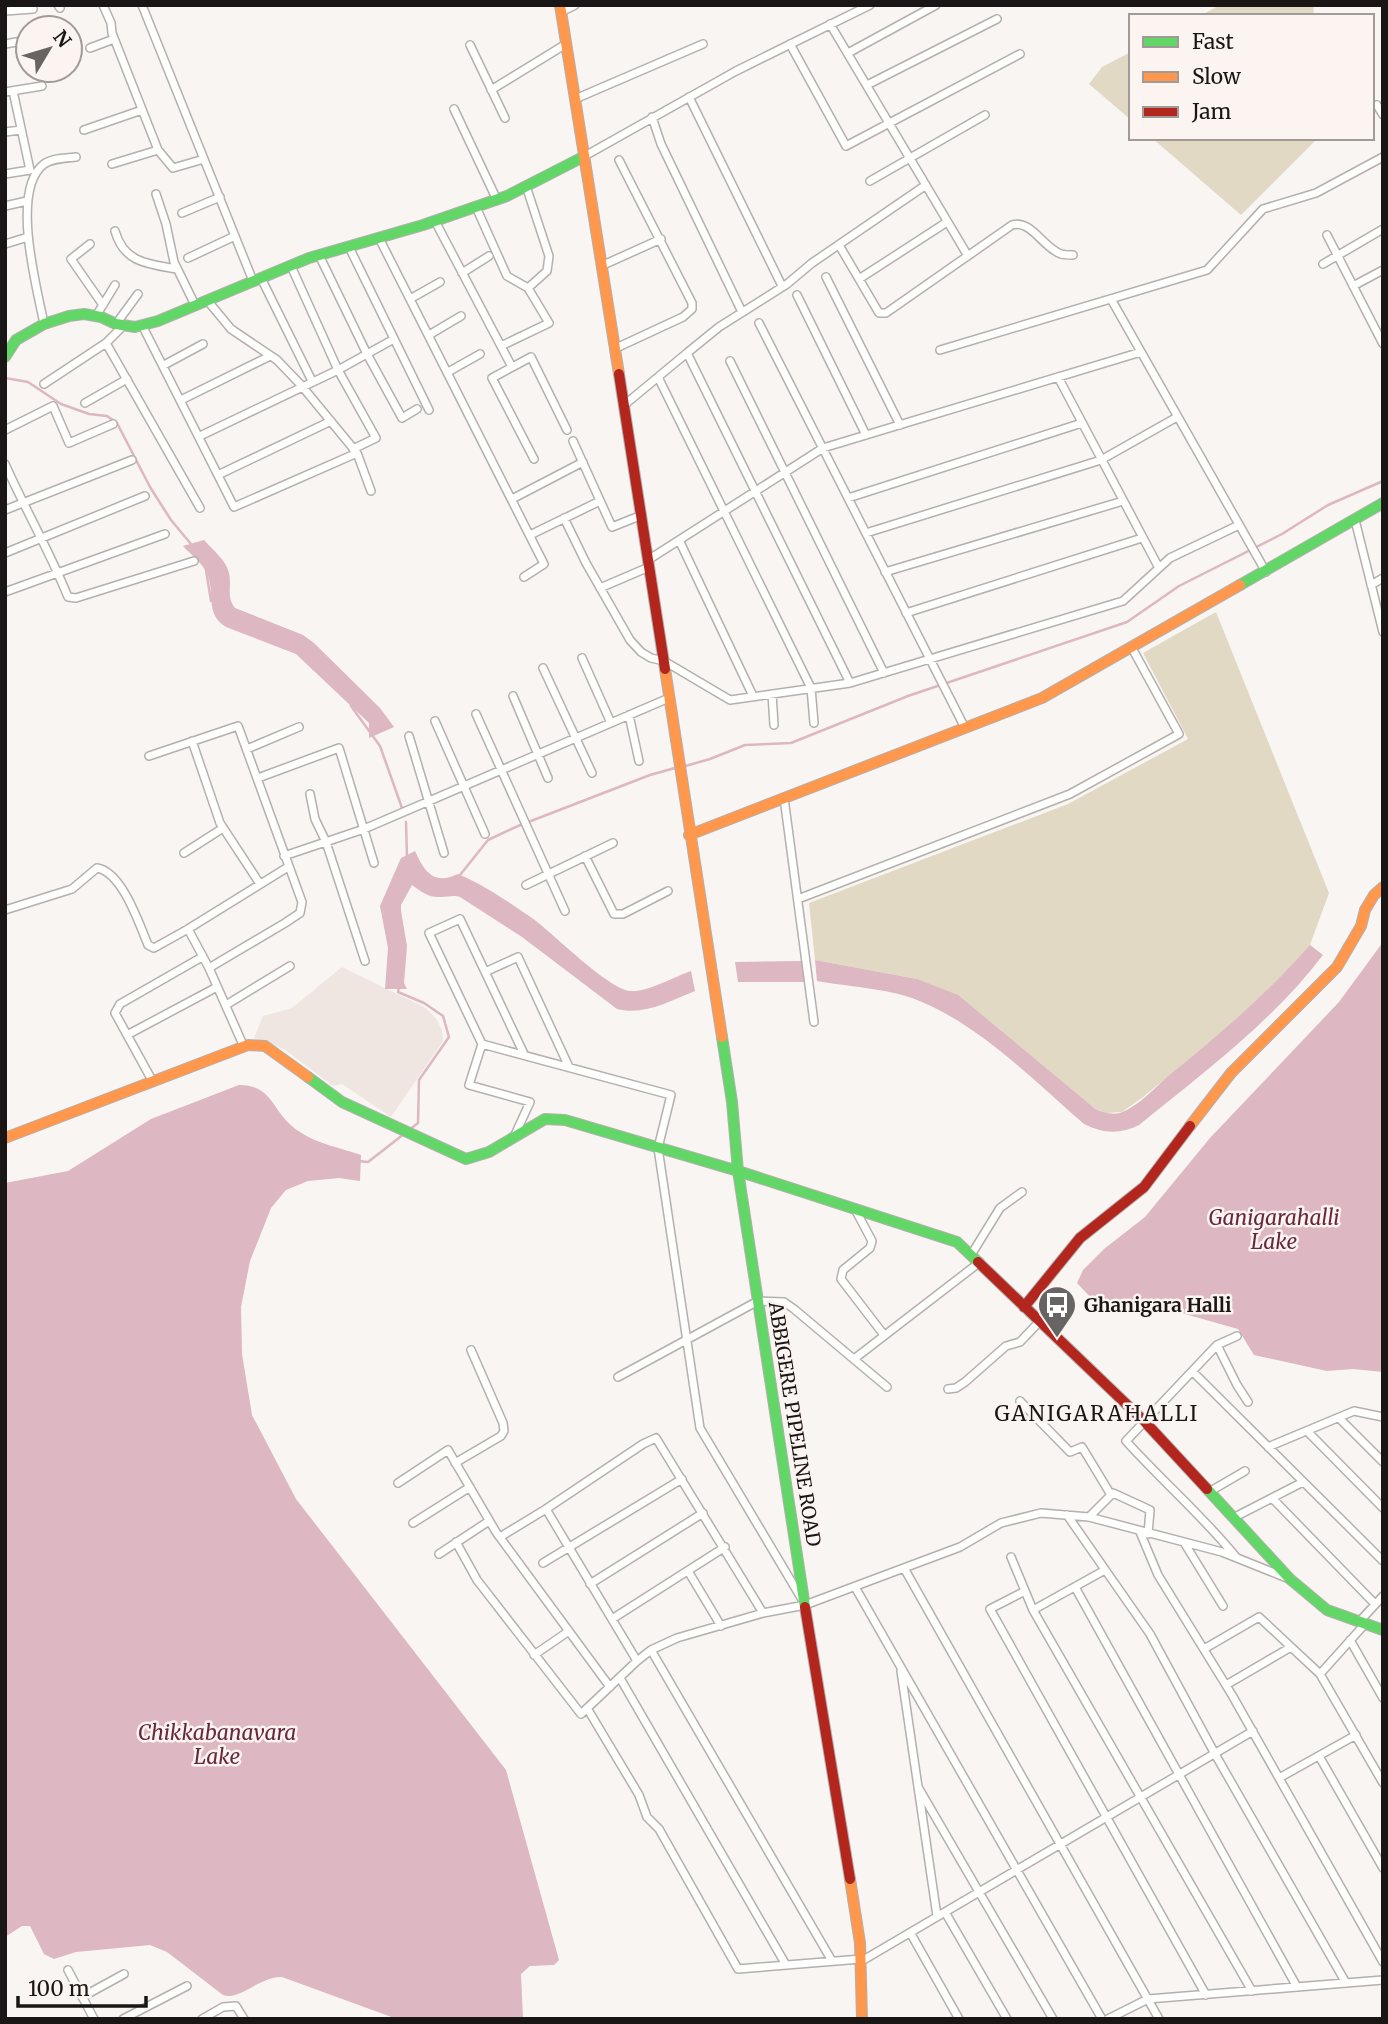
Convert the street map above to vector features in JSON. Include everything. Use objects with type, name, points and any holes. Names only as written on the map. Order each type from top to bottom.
[{"type":"street","points":[[103,5],[158,150],[173,168],[204,159]]},
{"type":"street","points":[[142,5],[235,236],[312,381]]},
{"type":"street","points":[[561,8],[575,5]]},
{"type":"street","points":[[5,357],[16,340],[44,324],[69,316],[96,316],[135,327],[319,255],[497,200],[583,157],[790,44],[870,5]]},
{"type":"street","points":[[848,54],[936,5]]},
{"type":"street","name":"ABBIGERE PIPELINE ROAD","points":[[561,8],[732,1102],[738,1171],[758,1301],[860,1943],[862,2019]]},
{"type":"street","points":[[5,11],[33,9]]},
{"type":"street","points":[[867,86],[997,19]]},
{"type":"street","points":[[830,24],[968,256]]},
{"type":"street","points":[[90,48],[114,39]]},
{"type":"street","points":[[491,90],[566,44]]},
{"type":"street","points":[[575,99],[703,44]]},
{"type":"street","points":[[790,44],[846,146],[1020,54]]},
{"type":"street","points":[[470,45],[505,118]]},
{"type":"street","points":[[5,174],[30,170],[9,91],[42,86]]},
{"type":"street","points":[[689,97],[782,286]]},
{"type":"street","points":[[1377,105],[1383,116]]},
{"type":"street","points":[[454,109],[497,200]]},
{"type":"street","points":[[84,131],[142,110]]},
{"type":"street","points":[[870,181],[985,115]]},
{"type":"street","points":[[652,117],[661,144],[742,312]]},
{"type":"street","points":[[5,132],[21,130]]},
{"type":"street","points":[[112,164],[158,150]]},
{"type":"street","points":[[44,324],[28,237],[27,201],[36,174],[46,163],[76,157]]},
{"type":"street","points":[[940,350],[1207,270],[1263,209],[1316,193],[1383,157]]},
{"type":"street","points":[[614,349],[683,317],[692,309],[692,303],[619,160]]},
{"type":"street","points":[[623,406],[719,327],[926,185]]},
{"type":"street","points":[[526,186],[549,256],[547,271],[528,288]]},
{"type":"street","points":[[156,194],[177,269],[195,305]]},
{"type":"street","points":[[182,213],[220,197]]},
{"type":"street","points":[[5,206],[27,201]]},
{"type":"street","points":[[476,208],[507,276],[528,288],[549,323],[500,346]]},
{"type":"street","points":[[435,221],[512,367]]},
{"type":"street","points":[[859,279],[947,222]]},
{"type":"street","points":[[839,245],[879,313],[887,313],[1019,223],[1060,254],[1073,255]]},
{"type":"street","points":[[1322,264],[1383,229]]},
{"type":"street","points":[[115,231],[119,244],[128,255],[153,265],[177,269]]},
{"type":"street","points":[[1327,235],[1383,344]]},
{"type":"street","points":[[188,258],[235,236]]},
{"type":"street","points":[[5,244],[28,237]]},
{"type":"street","points":[[379,238],[544,564],[524,577]]},
{"type":"street","points":[[601,266],[660,239]]},
{"type":"street","points":[[90,244],[71,259],[103,304]]},
{"type":"street","points":[[349,247],[429,410]]},
{"type":"street","points":[[319,255],[367,354],[402,418],[418,409]]},
{"type":"street","points":[[462,273],[489,256]]},
{"type":"street","points":[[142,325],[234,506],[355,451],[376,438],[338,370],[291,266]]},
{"type":"street","points":[[1353,286],[1383,270]]},
{"type":"street","points":[[826,277],[900,425]]},
{"type":"street","points":[[410,299],[439,282]]},
{"type":"street","points":[[96,316],[115,285]]},
{"type":"street","points":[[44,384],[106,343],[138,294]]},
{"type":"street","points":[[797,295],[866,435]]},
{"type":"street","points":[[1111,299],[1266,572]]},
{"type":"street","points":[[206,300],[231,329],[270,356],[301,386],[355,451],[371,491]]},
{"type":"street","points":[[429,335],[461,316]]},
{"type":"street","points":[[759,323],[965,728]]},
{"type":"street","points":[[200,436],[338,370],[394,339]]},
{"type":"street","points":[[106,343],[200,508]]},
{"type":"street","points":[[164,365],[203,344]]},
{"type":"street","points":[[600,588],[649,564],[679,540],[823,448],[1141,352]]},
{"type":"street","points":[[687,353],[850,683]]},
{"type":"street","points":[[448,372],[480,354]]},
{"type":"street","points":[[181,400],[270,356]]},
{"type":"street","points":[[534,459],[492,378],[531,357],[567,430]]},
{"type":"street","points":[[730,361],[884,673]]},
{"type":"street","points":[[658,377],[811,688],[814,723]]},
{"type":"street","points":[[1058,377],[1159,568]]},
{"type":"street","points":[[85,403],[127,379]]},
{"type":"street","points":[[5,430],[53,406],[69,443],[113,424]]},
{"type":"street","points":[[866,533],[1101,460],[1177,417]]},
{"type":"street","points":[[220,474],[331,421]]},
{"type":"street","points":[[848,498],[1082,424]]},
{"type":"street","points":[[573,441],[612,527],[642,515]]},
{"type":"street","points":[[5,510],[132,460]]},
{"type":"street","points":[[512,499],[583,462]]},
{"type":"street","points":[[5,464],[68,597],[72,599],[194,561]]},
{"type":"street","points":[[5,553],[145,496]]},
{"type":"street","points":[[530,535],[600,501]]},
{"type":"street","points":[[886,572],[1123,501]]},
{"type":"street","points":[[689,835],[1042,698],[1383,503]]},
{"type":"street","points":[[564,518],[600,588],[635,646],[651,658],[664,661],[730,700],[850,683],[1123,601],[1170,558],[1239,525]]},
{"type":"street","points":[[1354,520],[1383,632]]},
{"type":"street","points":[[5,592],[165,534]]},
{"type":"street","points":[[906,613],[1142,538]]},
{"type":"street","points":[[679,540],[753,696]]},
{"type":"street","points":[[1371,585],[1383,578]]},
{"type":"street","points":[[798,899],[1070,794],[1179,734],[1132,648]]},
{"type":"street","points":[[582,658],[611,723]]},
{"type":"street","points":[[543,668],[592,773]]},
{"type":"street","points":[[772,694],[774,725]]},
{"type":"street","points":[[513,696],[548,778]]},
{"type":"street","points":[[284,856],[364,829],[669,698]]},
{"type":"street","points":[[476,714],[565,911]]},
{"type":"street","points":[[629,715],[639,761]]},
{"type":"street","points":[[435,721],[485,834]]},
{"type":"street","points":[[149,756],[238,726],[302,902],[300,912],[209,968]]},
{"type":"street","points":[[247,749],[299,727]]},
{"type":"street","points":[[409,736],[444,853]]},
{"type":"street","points":[[192,741],[223,828],[260,884]]},
{"type":"street","points":[[258,778],[339,748],[374,863]]},
{"type":"street","points":[[310,793],[315,819],[326,842],[365,961]]},
{"type":"street","points":[[784,798],[814,1022]]},
{"type":"street","points":[[184,852],[223,828]]},
{"type":"street","points":[[526,885],[613,843]]},
{"type":"street","points":[[585,856],[614,914],[622,914],[668,891]]},
{"type":"street","points":[[5,909],[72,889],[97,868],[105,869],[117,880],[148,945],[154,948],[288,867]]},
{"type":"street","points":[[1024,1307],[1080,1238],[1144,1187],[1231,1073],[1337,967],[1361,926],[1365,910],[1374,895],[1383,887]]},
{"type":"street","points":[[514,1137],[530,1102],[469,1085],[482,1044],[429,933],[460,919],[524,1054]]},
{"type":"street","points":[[188,929],[209,968],[244,1047]]},
{"type":"street","points":[[153,1082],[115,1013],[120,1004],[202,957]]},
{"type":"street","points":[[485,972],[518,957],[569,1067]]},
{"type":"street","points":[[226,1005],[290,965]]},
{"type":"street","points":[[127,1035],[217,987]]},
{"type":"street","points":[[482,1044],[671,1095],[658,1148],[700,1428],[805,1605]]},
{"type":"street","points":[[5,1138],[244,1047],[265,1046],[342,1102],[460,1157],[472,1158],[489,1152],[545,1119],[554,1119],[738,1171],[957,1242],[1145,1422],[1290,1579],[1327,1610],[1383,1630]]},
{"type":"street","points":[[853,1359],[975,1259],[1000,1208],[1021,1192]]},
{"type":"street","points":[[854,1209],[872,1241],[870,1248],[843,1270],[841,1279],[884,1335]]},
{"type":"street","points":[[618,1377],[758,1301],[784,1302],[887,1387]]},
{"type":"street","points":[[948,1389],[956,1388],[965,1382],[1006,1346],[1020,1342],[1040,1321]]},
{"type":"street","points":[[1237,1336],[1217,1345],[1126,1441],[1156,1475],[1221,1538],[1238,1559]]},
{"type":"street","points":[[1217,1345],[1248,1402]]},
{"type":"street","points":[[455,1463],[501,1436],[504,1431],[471,1350]]},
{"type":"street","points":[[1193,1372],[1383,1561]]},
{"type":"street","points":[[1020,1401],[1070,1452],[1082,1447],[1111,1495]]},
{"type":"street","points":[[1268,1447],[1354,1411],[1383,1417]]},
{"type":"street","points":[[1339,1418],[1383,1462]]},
{"type":"street","points":[[1307,1431],[1383,1508]]},
{"type":"street","points":[[500,1537],[656,1438],[763,1613]]},
{"type":"street","points":[[398,1482],[448,1450],[489,1521],[610,1687]]},
{"type":"street","points":[[1209,1492],[1245,1471]]},
{"type":"street","points":[[544,1563],[682,1479]]},
{"type":"street","points":[[1233,1518],[1303,1482]]},
{"type":"street","points":[[413,1523],[470,1487]]},
{"type":"street","points":[[1089,1517],[1113,1493],[1150,1510],[1144,1533],[1158,1576],[1253,1731],[1383,1962]]},
{"type":"street","points":[[1272,1498],[1375,1604]]},
{"type":"street","points":[[546,1509],[637,1661]]},
{"type":"street","points":[[590,1584],[703,1513]]},
{"type":"street","points":[[456,1542],[477,1580],[581,1714],[637,1661],[651,1650],[677,1638],[763,1613],[805,1605],[960,1546],[1001,1523],[1041,1513],[1089,1517],[1238,1559],[1290,1579]]},
{"type":"street","points":[[1067,1515],[1150,1634],[1346,1983]]},
{"type":"street","points":[[439,1554],[489,1521]]},
{"type":"street","points":[[1184,1543],[1223,1606]]},
{"type":"street","points":[[612,1619],[724,1547]]},
{"type":"street","points":[[1010,1557],[1033,1610],[1252,1991]]},
{"type":"street","points":[[904,1569],[1159,2019]]},
{"type":"street","points":[[1033,1610],[1105,1570]]},
{"type":"street","points":[[688,1571],[721,1626]]},
{"type":"street","points":[[855,1587],[1102,2019]]},
{"type":"street","points":[[1075,1587],[1297,1987]]},
{"type":"street","points":[[1025,1591],[990,1609],[1206,1995]]},
{"type":"street","points":[[1320,1674],[1383,1596]]},
{"type":"street","points":[[1204,1649],[1259,1616],[1320,1674],[1383,1783]]},
{"type":"street","points":[[534,1654],[569,1631]]},
{"type":"street","points":[[1350,1640],[1383,1698]]},
{"type":"street","points":[[1226,1685],[1291,1647]]},
{"type":"street","points":[[651,1650],[832,1961]]},
{"type":"street","points":[[901,1667],[918,1787],[941,1914],[1007,2019]]},
{"type":"street","points":[[620,1678],[786,1965]]},
{"type":"street","points":[[587,1708],[738,1969],[860,1960],[1253,1731]]},
{"type":"street","points":[[1279,1778],[1356,1735]]},
{"type":"street","points":[[1319,1756],[1383,1868]]},
{"type":"street","points":[[918,1787],[1053,2019]]},
{"type":"street","points":[[911,1934],[959,2019]]},
{"type":"street","points":[[68,1970],[94,2019]]},
{"type":"street","points":[[82,1997],[124,1974]]},
{"type":"street","points":[[1108,2019],[1148,1999],[1383,1980]]},
{"type":"street","points":[[123,2019],[187,1986]]},
{"type":"street","points":[[202,2019],[223,2007],[236,2006],[244,2019]]},
{"type":"shaded area","points":[[1220,5],[1314,5],[1313,14],[1204,14]]},
{"type":"shaded area","points":[[1129,53],[1129,118],[1089,84],[1102,67]]},
{"type":"shaded area","points":[[1154,140],[1316,140],[1241,215]]},
{"type":"shaded area","points":[[1216,612],[1329,893],[1310,945],[1281,979],[1237,1020],[1122,1112],[1105,1113],[1094,1108],[917,979],[815,960],[809,903],[1068,804],[1188,739],[1143,653]]},
{"type":"shaded area","points":[[342,967],[426,1008],[442,1030],[443,1041],[391,1117],[342,1084],[333,1086],[284,1049],[254,1038],[263,1016],[292,1008]]},
{"type":"water","points":[[204,540],[227,568],[231,600],[235,608],[303,635],[314,643],[380,708],[394,727],[369,738],[369,723],[296,654],[219,622],[213,610],[206,572],[183,546]]},
{"type":"water","points":[[415,851],[431,875],[443,878],[458,874],[496,894],[532,918],[595,971],[620,988],[637,991],[691,971],[695,991],[647,1009],[617,1009],[522,937],[460,897],[433,897],[412,885],[401,905],[407,946],[404,983],[407,989],[385,989],[388,948],[380,906],[401,858]]},
{"type":"water","name":"Ganigarahalli Lake","points":[[1383,942],[1383,1372],[1353,1369],[1327,1371],[1254,1355],[1238,1329],[1146,1303],[1095,1302],[1077,1283],[1083,1270],[1104,1249],[1145,1217],[1210,1138],[1339,1002]]},
{"type":"water","points":[[1310,945],[1323,955],[1260,1024],[1139,1125],[1112,1132],[1084,1124],[1003,1053],[959,1021],[936,1008],[902,995],[817,981],[815,960],[917,979],[958,995],[1094,1108],[1117,1114],[1139,1102],[1223,1030],[1277,981]]},
{"type":"water","points":[[804,961],[808,982],[738,982],[735,962]]},
{"type":"water","name":"Chikkabanavara Lake","points":[[239,1085],[260,1090],[300,1132],[322,1143],[361,1155],[360,1181],[339,1178],[308,1181],[286,1190],[271,1208],[250,1261],[241,1307],[242,1354],[252,1415],[296,1499],[506,1770],[559,1960],[554,1965],[530,1966],[521,1974],[523,2019],[397,2019],[282,1977],[266,1980],[236,1995],[223,1995],[167,1952],[150,1945],[76,1952],[54,1959],[44,1954],[30,1926],[22,1926],[5,1937],[5,1183],[68,1171],[151,1119]]},
{"type":"waterway","points":[[5,378],[28,382],[61,404],[89,414],[107,416],[117,423],[150,487],[171,520],[191,544]]},
{"type":"waterway","points":[[682,767],[745,745],[791,743],[908,696],[1127,622],[1179,586],[1282,534],[1328,505],[1383,481]]},
{"type":"waterway","points":[[206,570],[211,601]]},
{"type":"waterway","points":[[351,706],[380,746],[402,808]]},
{"type":"waterway","points":[[460,875],[488,840],[650,775],[675,768]]},
{"type":"waterway","points":[[406,822],[407,858]]},
{"type":"waterway","points":[[399,986],[398,992],[424,1003],[443,1016],[449,1037],[419,1080],[418,1123],[409,1130]]},
{"type":"waterway","points":[[358,1161],[368,1162],[404,1134]]},
{"type":"traffic: fast","points":[[5,357],[16,340],[44,324],[84,314],[135,327],[158,321],[309,258],[423,225],[507,196],[583,157]]},
{"type":"traffic: fast","points":[[1240,585],[1383,503]]},
{"type":"traffic: fast","points":[[722,1037],[732,1102],[738,1171],[805,1607]]},
{"type":"traffic: fast","points":[[308,1077],[342,1102],[466,1159],[489,1152],[545,1119],[565,1120],[738,1171],[957,1242],[978,1262]]},
{"type":"traffic: fast","points":[[1207,1489],[1290,1579],[1327,1610],[1383,1630]]},
{"type":"traffic: slow","points":[[560,5],[619,374]]},
{"type":"traffic: slow","points":[[689,835],[1042,698],[1240,585]]},
{"type":"traffic: slow","points":[[665,669],[722,1037]]},
{"type":"traffic: slow","points":[[1190,1126],[1231,1073],[1337,967],[1361,926],[1365,910],[1374,895],[1383,887]]},
{"type":"traffic: slow","points":[[5,1138],[248,1045],[265,1046],[308,1077]]},
{"type":"traffic: slow","points":[[850,1879],[860,1943],[862,2019]]},
{"type":"traffic: jam","points":[[619,374],[665,669]]},
{"type":"traffic: jam","points":[[1024,1307],[1080,1238],[1144,1187],[1190,1126]]},
{"type":"traffic: jam","points":[[978,1262],[1145,1422],[1207,1489]]},
{"type":"traffic: jam","points":[[805,1607],[850,1879]]},
{"type":"place","name":"Ghanigara Halli","points":[[1057,1339]]},
{"type":"district","name":"GANIGARAHALLI","points":[[1097,1413]]}]
